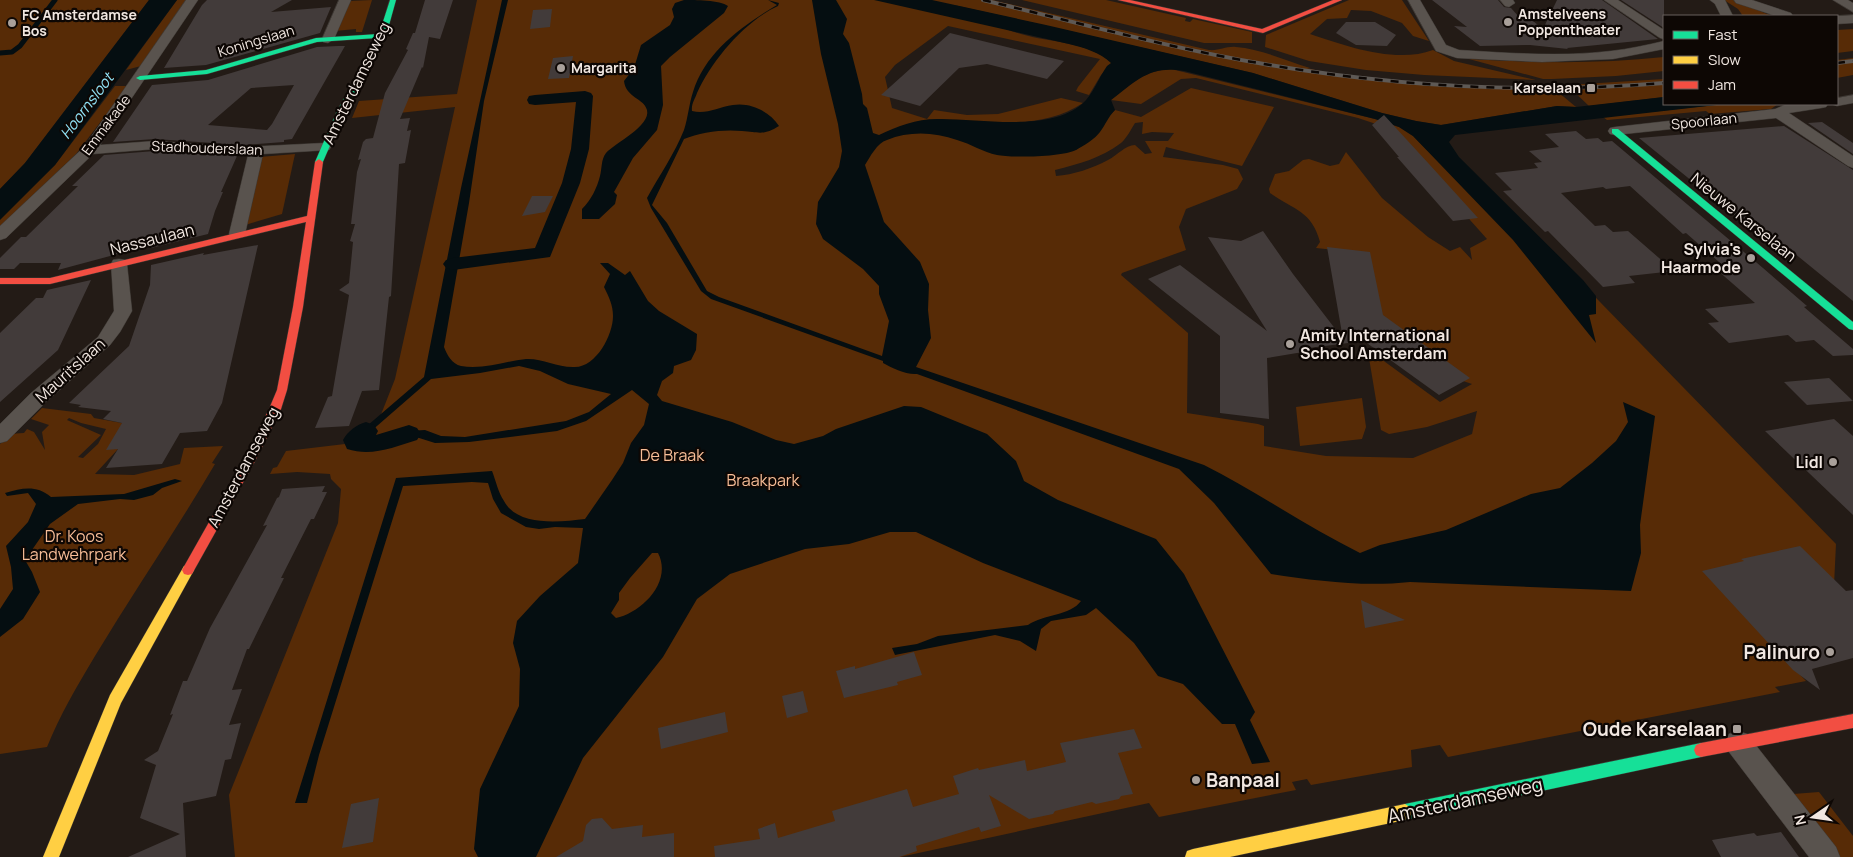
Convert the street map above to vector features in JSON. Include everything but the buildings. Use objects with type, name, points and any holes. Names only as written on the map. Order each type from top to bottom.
[{"type":"main road","name":"Amsterdamseweg","points":[[51,857],[115,700],[248,463],[275,409],[282,390],[298,307],[317,166],[324,147],[382,36],[393,0]]},
{"type":"main road","points":[[1121,0],[1258,31],[1268,30],[1339,0]]},
{"type":"main road","name":"Koningslaan","points":[[140,78],[207,72],[298,44],[328,39],[382,36]]},
{"type":"main road","name":"Nieuwe Karselaan","points":[[1615,131],[1853,327]]},
{"type":"main road","name":"Nassaulaan","points":[[0,281],[50,281],[237,234],[311,218]]},
{"type":"main road","name":"Amsterdamseweg","points":[[1193,857],[1853,720]]},
{"type":"street","name":"Emmakade","points":[[0,235],[89,150],[192,0]]},
{"type":"street","points":[[328,39],[346,0]]},
{"type":"street","points":[[1414,0],[1441,48],[1464,55],[1587,57],[1613,55],[1663,45]]},
{"type":"street","points":[[1610,0],[1663,34]]},
{"type":"street","points":[[1716,0],[1720,2],[1726,15]]},
{"type":"street","points":[[1740,0],[1784,15]]},
{"type":"street","points":[[1840,0],[1853,8]]},
{"type":"street","points":[[1838,20],[1853,19]]},
{"type":"street","points":[[1838,102],[1853,99]]},
{"type":"street","name":"Spoorlaan","points":[[1615,131],[1779,113],[1787,108],[1812,105]]},
{"type":"street","points":[[1779,113],[1853,163]]},
{"type":"street","name":"Stadhouderslaan","points":[[89,150],[155,145],[256,151],[324,147]]},
{"type":"street","points":[[237,234],[256,151]]},
{"type":"street","name":"Mauritslaan","points":[[0,436],[38,398],[104,341],[114,328],[123,310],[119,264]]},
{"type":"street","points":[[1738,743],[1826,857]]},
{"type":"green space","points":[[0,0],[149,0],[25,163],[0,189]]},
{"type":"green space","points":[[177,0],[186,0],[141,66],[126,70]]},
{"type":"green space","points":[[372,0],[362,32],[356,32],[356,29],[335,31],[349,1]]},
{"type":"green space","name":"Braakpark","points":[[477,0],[992,0],[1209,50],[1232,47],[1255,50],[1310,68],[1307,68],[1333,74],[1399,82],[1447,85],[1552,87],[1576,107],[1557,106],[1441,125],[1382,113],[1253,73],[954,5],[1012,31],[1091,50],[1112,63],[1101,75],[1089,95],[1076,91],[1100,59],[948,26],[895,65],[885,77],[892,108],[927,119],[934,110],[967,115],[998,114],[1061,98],[1083,103],[1067,112],[1031,121],[993,123],[937,119],[1076,150],[1096,136],[1107,118],[1115,110],[1141,117],[1191,88],[1274,107],[1242,166],[1166,147],[1163,157],[1223,165],[1238,169],[1243,179],[1237,189],[1186,209],[1179,227],[1186,250],[1122,273],[1121,275],[1188,333],[1187,413],[1258,424],[1264,426],[1264,446],[1326,456],[1413,458],[1472,434],[1477,411],[1427,427],[1389,434],[1381,430],[1369,358],[1377,356],[1440,402],[1472,384],[1457,379],[1377,319],[1364,253],[1316,248],[1320,242],[1317,232],[1307,217],[1270,193],[1269,189],[1275,174],[1289,171],[1303,160],[1309,159],[1330,166],[1339,164],[1346,152],[1382,198],[1428,237],[1450,251],[1460,247],[1472,260],[1470,248],[1487,239],[1403,145],[1379,125],[1358,118],[1196,78],[1181,79],[1141,104],[1111,100],[1132,83],[1146,75],[1171,69],[1375,119],[1399,127],[1413,136],[1427,150],[1522,222],[1836,544],[1833,606],[1780,654],[1806,681],[1775,687],[1780,692],[1448,757],[1440,745],[1411,750],[1412,767],[1311,785],[1307,779],[1292,782],[1296,790],[1159,817],[1149,803],[900,857],[235,857],[229,795],[338,523],[341,489],[331,479],[330,474],[297,472],[270,474],[273,468],[277,467],[286,451],[345,444],[380,417],[395,379],[455,107],[352,118],[359,101],[457,94]],"holes":[[[1143,122],[1142,134],[1152,132],[1174,133],[1168,141],[1145,141],[1152,153],[1145,154],[1135,145],[1131,145],[1096,166],[1076,173],[1056,176],[1055,170],[1090,160],[1106,153],[1123,141],[1135,123]]]},
{"type":"green space","points":[[1022,0],[1106,0],[1186,18],[1185,21],[1190,22],[1193,19],[1252,32],[1252,43],[1204,43]]},
{"type":"green space","points":[[1349,0],[1402,0],[1429,41],[1413,36],[1402,23],[1371,11],[1351,10],[1347,18],[1327,19],[1310,34],[1371,52],[1403,55],[1419,54],[1433,50],[1454,61],[1536,80],[1424,75],[1366,70],[1309,61],[1265,47],[1266,35]]},
{"type":"green space","points":[[1724,0],[1734,0],[1770,15],[1742,15],[1738,9]]},
{"type":"green space","points":[[1853,29],[1853,51],[1838,53],[1838,30]]},
{"type":"green space","points":[[1663,57],[1663,71],[1616,76],[1543,79],[1469,59],[1567,62]]},
{"type":"green space","points":[[1853,58],[1853,75],[1838,78],[1838,60]]},
{"type":"green space","points":[[1663,79],[1663,97],[1589,106],[1567,85]]},
{"type":"green space","points":[[115,86],[128,86],[76,154],[0,227],[0,219],[55,165]]},
{"type":"green space","points":[[1716,105],[1777,105],[1771,109],[1710,114],[1706,111],[1607,120],[1603,117]]},
{"type":"green space","points":[[295,154],[282,214],[245,225],[260,157]]},
{"type":"green space","points":[[1362,398],[1366,427],[1362,439],[1300,446],[1296,407]]},
{"type":"green space","name":"Dr. Koos Landwehrpark","points":[[42,408],[91,414],[94,418],[122,423],[118,449],[95,474],[134,475],[180,464],[184,448],[223,446],[212,463],[215,464],[201,488],[82,678],[63,712],[47,747],[0,754],[0,444],[10,436],[24,433],[27,429],[34,432],[45,450],[42,432],[49,425],[31,419]],"holes":[[[69,418],[106,429],[98,444],[83,458],[78,457],[101,435],[67,420]]]},
{"type":"green space","points":[[1819,792],[1853,836],[1853,857],[1840,857],[1793,794]]},
{"type":"water","name":"Hoornsloot","points":[[149,0],[177,0],[55,165],[0,220],[0,189],[25,163]]},
{"type":"water","points":[[502,0],[508,0],[484,101],[469,203],[444,347],[452,361],[458,365],[469,367],[526,359],[569,367],[583,366],[590,362],[602,349],[612,324],[612,308],[604,287],[610,274],[600,263],[608,263],[625,275],[630,271],[648,301],[659,311],[697,334],[696,350],[691,360],[674,366],[673,373],[662,381],[657,395],[662,401],[732,422],[776,440],[794,444],[823,436],[836,429],[904,406],[921,407],[987,434],[1016,461],[1024,481],[1058,500],[1156,539],[1184,574],[1255,712],[1250,720],[1270,762],[1252,764],[1235,724],[1222,724],[1183,684],[1158,676],[1134,643],[1096,608],[1086,615],[1051,621],[1041,629],[1036,651],[1020,641],[995,635],[895,655],[892,648],[917,644],[938,636],[1028,625],[1034,621],[1070,610],[1081,601],[983,563],[916,532],[890,532],[849,544],[805,549],[730,574],[697,599],[663,657],[583,758],[536,857],[478,857],[474,849],[480,789],[519,706],[520,669],[513,643],[517,621],[540,596],[578,563],[583,528],[555,527],[539,529],[526,527],[501,513],[493,499],[488,483],[472,482],[403,486],[319,755],[307,803],[295,803],[396,478],[492,471],[504,501],[510,509],[519,515],[540,521],[585,519],[623,463],[631,443],[644,425],[649,404],[632,390],[586,421],[557,431],[469,442],[435,443],[416,437],[358,446],[351,444],[353,438],[424,377],[461,188]],"holes":[[[519,366],[540,371],[568,384],[611,394],[589,412],[566,421],[465,437],[441,436],[425,430],[408,431],[377,439],[362,439],[431,379]],[[652,553],[658,553],[662,564],[658,585],[644,603],[626,615],[616,618],[611,613],[619,600],[619,593]]]},
{"type":"water","points":[[684,0],[713,1],[728,6],[724,13],[661,66],[663,105],[657,130],[633,158],[614,192],[617,195],[615,204],[599,219],[582,219],[582,209],[595,189],[600,176],[604,155],[638,128],[647,116],[645,106],[628,91],[624,81],[634,68],[641,45],[670,25],[674,17],[672,9],[675,3]]},
{"type":"water","points":[[768,0],[779,3],[778,6],[742,31],[721,55],[703,80],[692,111],[702,112],[733,105],[747,105],[765,112],[779,126],[765,132],[720,131],[684,139],[652,205],[667,223],[707,291],[882,356],[889,321],[879,294],[879,286],[863,269],[823,239],[816,224],[818,202],[839,167],[842,151],[838,124],[821,54],[812,0],[836,0],[847,19],[843,34],[849,43],[863,104],[867,108],[873,133],[879,135],[907,124],[929,119],[1012,122],[1051,118],[1068,113],[1082,104],[1089,96],[1107,66],[1111,63],[1097,53],[1069,44],[874,0],[932,0],[1046,25],[1253,73],[1382,113],[1441,125],[1557,106],[1576,107],[1663,97],[1663,105],[1716,105],[1455,135],[1449,142],[1459,157],[1583,280],[1596,296],[1596,314],[1589,315],[1596,343],[1513,240],[1413,136],[1399,127],[1375,119],[1184,71],[1162,70],[1137,80],[1111,100],[1115,110],[1098,135],[1076,150],[1060,154],[1025,157],[1004,156],[992,154],[948,137],[931,134],[913,134],[895,137],[883,142],[874,151],[865,165],[884,222],[920,262],[929,284],[928,310],[931,338],[916,367],[1204,465],[1360,553],[1380,545],[1446,530],[1531,494],[1560,488],[1616,441],[1628,422],[1623,402],[1655,416],[1640,525],[1641,553],[1631,591],[1410,582],[1358,584],[1271,574],[1214,503],[1179,469],[917,374],[899,371],[883,363],[883,361],[711,299],[701,291],[651,208],[647,198],[680,139],[693,92],[706,64],[727,41],[751,21],[777,5]]},
{"type":"water","points":[[175,479],[182,481],[162,488],[153,495],[134,500],[120,499],[78,504],[50,524],[25,560],[40,592],[23,619],[0,637],[0,609],[13,589],[11,567],[6,546],[28,522],[36,504],[28,493],[7,496],[5,493],[35,489],[51,497],[124,494]]},
{"type":"waterway","points":[[0,53],[12,52],[20,46],[55,0]]},
{"type":"waterway","points":[[453,264],[543,253],[571,183],[580,149],[585,96],[535,100]]},
{"type":"waterway","points":[[366,431],[355,440],[356,443],[376,443],[409,434]]},
{"type":"railway","points":[[983,0],[1228,58],[1314,72],[1413,83],[1513,88],[1563,88],[1663,83]]},
{"type":"railway","points":[[1838,63],[1853,61]]},
{"type":"traffic: fast","points":[[319,162],[341,111],[382,36],[393,0]]},
{"type":"traffic: fast","points":[[140,78],[207,72],[316,40],[382,36]]},
{"type":"traffic: fast","points":[[1615,131],[1853,327]]},
{"type":"traffic: fast","points":[[1405,812],[1701,750]]},
{"type":"traffic: slow","points":[[51,857],[115,700],[188,570]]},
{"type":"traffic: slow","points":[[1193,857],[1405,812]]},
{"type":"traffic: jam","points":[[1121,0],[1263,31],[1339,0]]},
{"type":"traffic: jam","points":[[188,570],[248,463],[275,409],[282,390],[298,307],[319,162]]},
{"type":"traffic: jam","points":[[0,281],[50,281],[311,218]]},
{"type":"traffic: jam","points":[[1701,750],[1853,721]]},
{"type":"place","name":"Amstelveens Poppentheater","points":[[1508,22]]},
{"type":"place","name":"FC Amsterdamse Bos","points":[[12,23]]},
{"type":"place","name":"Margarita","points":[[561,68]]},
{"type":"place","name":"Karselaan","points":[[1591,88]]},
{"type":"place","name":"Sylvia's Haarmode","points":[[1751,258]]},
{"type":"place","name":"Amity International School Amsterdam","points":[[1290,344]]},
{"type":"place","name":"Lidl","points":[[1833,462]]},
{"type":"place","name":"Palinuro","points":[[1830,652]]},
{"type":"place","name":"Oude Karselaan","points":[[1737,729]]},
{"type":"place","name":"Banpaal","points":[[1196,780]]},
{"type":"park label","name":"De Braak","points":[[672,455]]}]
